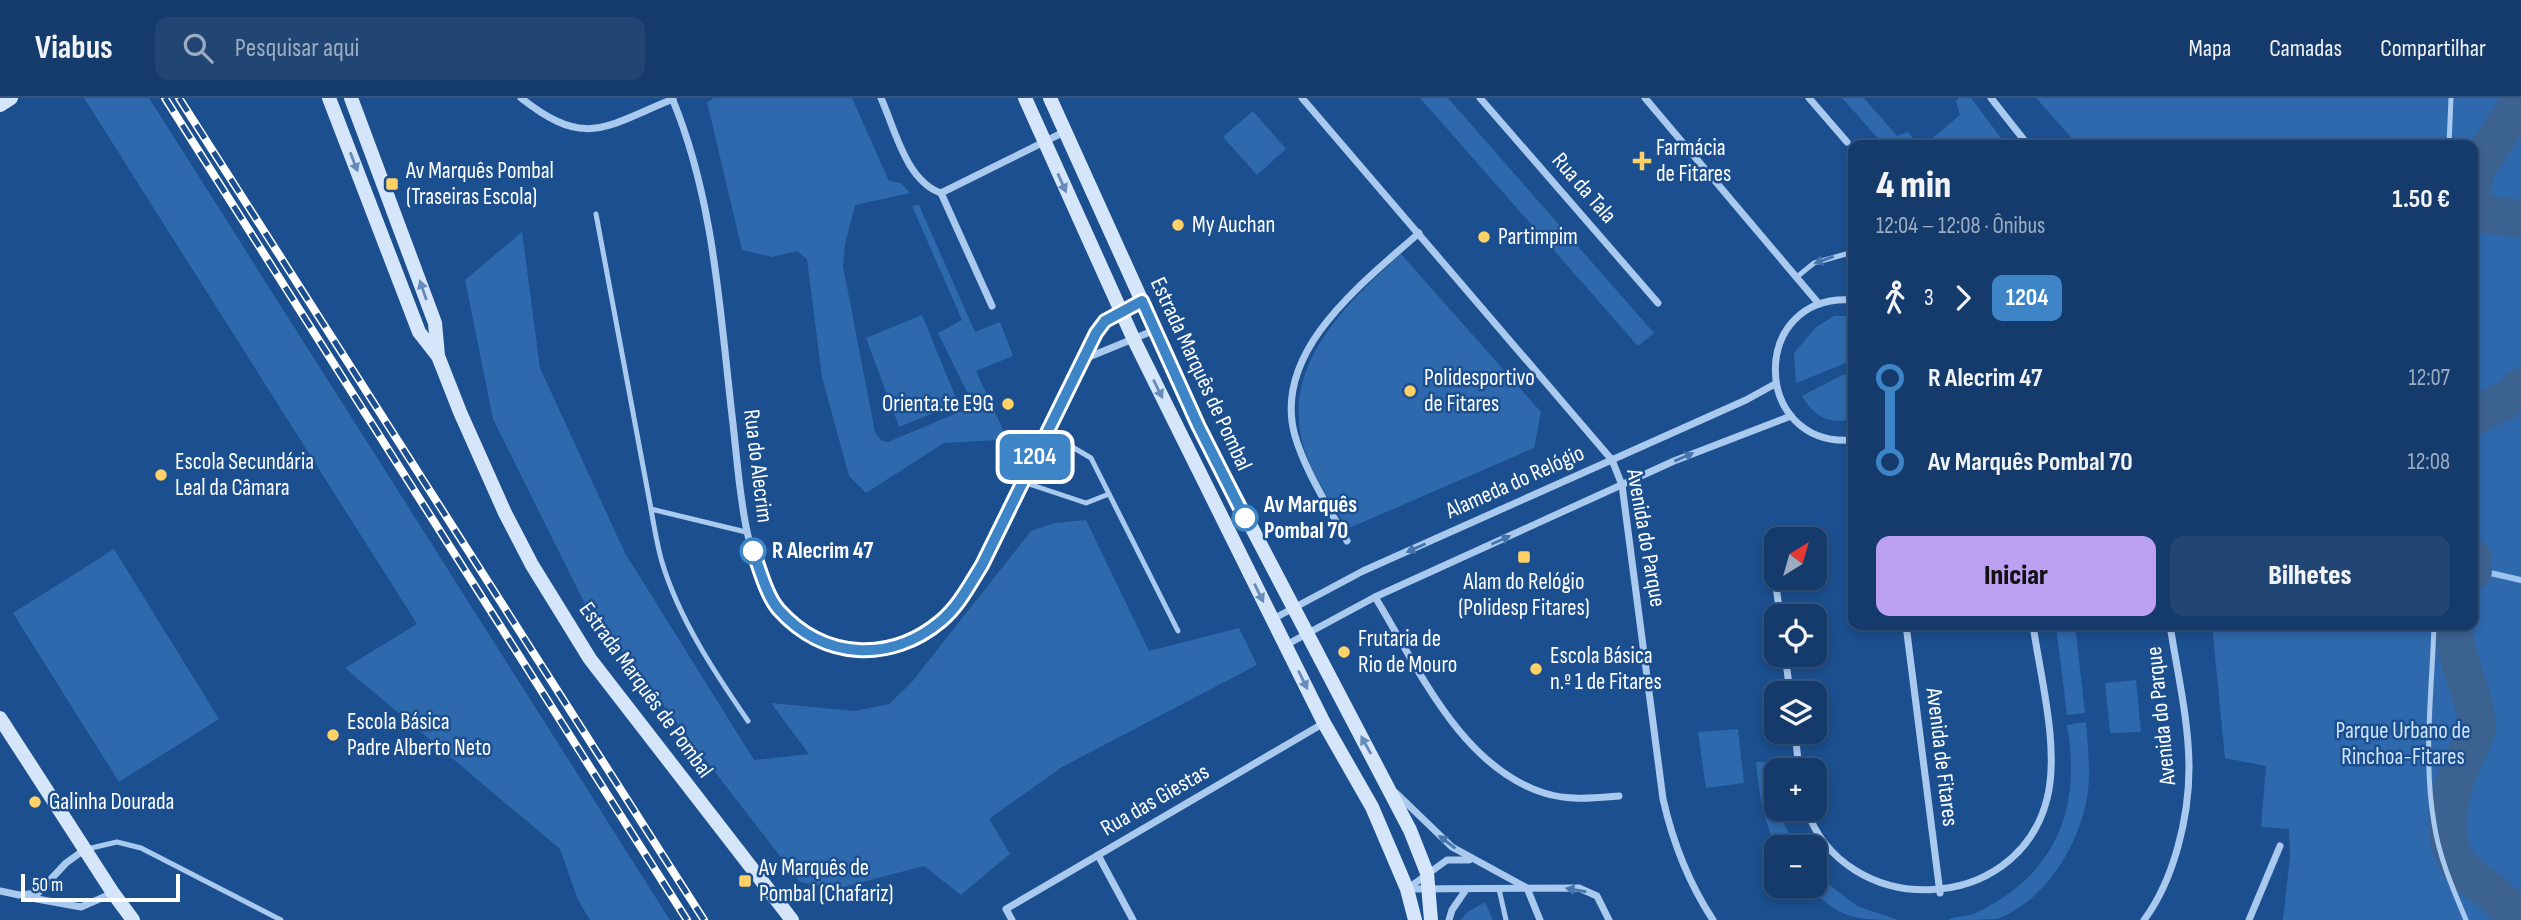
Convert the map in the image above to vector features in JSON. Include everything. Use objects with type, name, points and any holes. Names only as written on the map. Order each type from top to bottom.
[{"type":"street","points":[[0,106],[11,98]]},
{"type":"street","name":"Estrada Marquês de Pombal","points":[[329,98],[419,332],[438,356],[505,513],[566,622],[590,660],[792,920]]},
{"type":"street","name":"Estrada Marquês de Pombal","points":[[351,98],[435,323],[438,356]]},
{"type":"street","points":[[521,98],[549,120],[575,130],[606,127],[673,98]]},
{"type":"street","name":"Rua do Alecrim","points":[[673,98],[699,172],[715,277],[746,533],[779,609],[829,644],[863,653],[890,648],[921,636],[943,620],[965,593],[1096,333],[1105,321],[1142,301]]},
{"type":"street","points":[[881,98],[921,183],[941,192],[992,306]]},
{"type":"street","name":"Estrada Marquês de Pombal","points":[[1025,98],[1134,340],[1324,723],[1372,807],[1407,890],[1415,920]]},
{"type":"street","name":"Estrada Marquês de Pombal","points":[[1050,98],[1232,495],[1387,783],[1427,873],[1431,920]]},
{"type":"street","name":"Avenida do Parque","points":[[1301,98],[1612,460],[1622,485],[1671,834],[1693,890],[1713,920]]},
{"type":"street","name":"Rua da Tala","points":[[1480,98],[1658,303]]},
{"type":"street","points":[[1645,98],[1819,304]]},
{"type":"street","points":[[1809,98],[1847,142]]},
{"type":"street","points":[[1991,98],[2024,140]]},
{"type":"street","points":[[941,192],[1064,132]]},
{"type":"street","points":[[1347,541],[1307,467],[1294,433],[1293,399],[1297,372],[1318,332],[1347,297],[1419,233]]},
{"type":"street","points":[[1848,301],[1819,304],[1802,313],[1788,327],[1774,364],[1776,384],[1791,416],[1805,429],[1822,437],[1848,440]]},
{"type":"street","points":[[1084,359],[1155,330]]},
{"type":"street","name":"Alameda do Relógio","points":[[1272,620],[1363,571],[1776,384]]},
{"type":"street","name":"Alameda do Relógio","points":[[1286,645],[1375,597],[1622,485],[1758,426],[1791,416]]},
{"type":"street","points":[[1375,597],[1445,711],[1477,751],[1501,771],[1544,793],[1589,799],[1619,796]]},
{"type":"street","name":"Avenida de Fitares","points":[[1907,630],[1940,894]]},
{"type":"street","points":[[1813,821],[1828,850],[1858,877],[1889,891],[1940,894],[1986,877],[2003,864],[2024,842],[2042,814],[2048,796],[2049,738],[2034,630]]},
{"type":"street","name":"Avenida do Parque","points":[[2144,920],[2172,862],[2189,792],[2189,765],[2172,630]]},
{"type":"street","points":[[0,718],[84,850],[133,920]]},
{"type":"street","name":"Rua das Giestas","points":[[1012,920],[1006,909],[1324,723]]},
{"type":"street","points":[[1387,783],[1452,847],[1527,888],[1540,920]]},
{"type":"street","points":[[2249,920],[2280,846]]},
{"type":"street","points":[[19,895],[38,893],[66,863],[84,850]]},
{"type":"street","points":[[1098,855],[1133,920]]},
{"type":"street","points":[[1407,890],[1447,860],[1477,861]]},
{"type":"street","points":[[1407,890],[1579,888],[1597,897],[1609,920]]},
{"type":"street","points":[[0,891],[81,907],[113,893]]},
{"type":"street","points":[[1450,920],[1452,910],[1465,891]]},
{"type":"lane","points":[[2449,140],[2451,98]]},
{"type":"lane","points":[[596,214],[662,564],[716,674],[748,721]]},
{"type":"lane","points":[[1798,276],[1814,263],[1848,253]]},
{"type":"lane","points":[[1047,432],[1085,452],[1178,631]]},
{"type":"lane","points":[[1023,482],[1086,503],[1109,494]]},
{"type":"lane","points":[[651,509],[746,533]]},
{"type":"lane","points":[[2434,630],[2430,770],[2434,823],[2449,878],[2466,920]]},
{"type":"lane","points":[[84,850],[117,842],[141,848],[281,920]]},
{"type":"lane","points":[[1499,889],[1506,920]]},
{"type":"green space","points":[[84,98],[149,98],[670,920],[590,920],[578,900],[560,849],[345,668],[417,624]]},
{"type":"green space","points":[[714,98],[852,98],[889,181],[901,183],[910,193],[855,205],[845,244],[843,266],[875,432],[882,441],[888,442],[974,406],[938,333],[962,320],[912,206],[919,205],[975,332],[1000,322],[1013,356],[976,371],[1004,432],[999,440],[944,443],[866,493],[849,476],[822,377],[807,259],[797,251],[772,257],[742,250],[707,102]]},
{"type":"green space","points":[[1420,98],[1448,98],[1654,333],[1638,346]]},
{"type":"green space","points":[[1842,98],[1864,98],[1897,136],[1908,132],[1914,140],[1880,140]]},
{"type":"green space","points":[[1959,98],[1971,98],[2002,140],[1930,140],[1960,115],[1956,101]]},
{"type":"green space","name":"Parque Urbano de Rinchoa-Fitares","points":[[2036,98],[2521,98],[2521,920],[2283,920],[2290,857],[2289,829],[2261,827],[2266,766],[2225,758],[2212,630],[2478,630],[2478,140],[2074,140]]},
{"type":"green space","points":[[1253,111],[1286,149],[1257,175],[1223,137]]},
{"type":"green space","points":[[522,232],[540,368],[625,553],[754,760],[809,754],[771,703],[855,711],[889,704],[911,683],[1031,531],[1054,523],[1086,520],[1149,651],[1239,628],[1257,665],[1062,767],[989,819],[1010,854],[961,895],[924,866],[836,889],[800,882],[585,604],[493,419],[465,280]]},
{"type":"green space","name":"Polidesportivo de Fitares","points":[[1401,254],[1541,412],[1534,448],[1347,529],[1318,480],[1304,448],[1299,418],[1301,390],[1309,364],[1322,339],[1359,294]]},
{"type":"green space","points":[[922,315],[958,403],[899,427],[866,338]]},
{"type":"green space","points":[[1834,316],[1848,316],[1848,362],[1796,383],[1794,353],[1816,327]]},
{"type":"green space","points":[[1848,374],[1848,420],[1829,420],[1817,414],[1802,396]]},
{"type":"green space","points":[[114,549],[219,719],[119,782],[13,613]]},
{"type":"green space","points":[[2057,630],[2076,630],[2085,713],[2067,715]]},
{"type":"green space","points":[[2136,680],[2141,732],[2110,733],[2105,683]]},
{"type":"green space","points":[[2086,722],[2089,770],[2087,798],[2076,835],[2057,870],[2030,899],[1997,919],[1948,920],[1982,910],[2019,886],[2051,847],[2062,826],[2068,802],[2071,778],[2067,725]]},
{"type":"green space","points":[[1738,729],[1744,783],[1706,788],[1698,732]]},
{"type":"green space","points":[[1756,762],[1764,762],[1764,813],[1762,806]]},
{"type":"green space","points":[[1766,821],[1783,821],[1790,835],[1772,835]]},
{"type":"green space","points":[[1827,883],[1857,906],[1898,920],[1858,918],[1829,905],[1821,898],[1827,898]]},
{"type":"green space","points":[[1485,902],[1493,920],[1461,920],[1466,913]]},
{"type":"waterway","points":[[2478,166],[2521,100]]},
{"type":"waterway","points":[[2478,209],[2485,214],[2521,219]]},
{"type":"waterway","points":[[2478,414],[2506,400],[2521,387]]},
{"type":"waterway","points":[[2478,570],[2521,580]]},
{"type":"waterway","points":[[2454,630],[2457,651],[2474,707],[2476,730],[2453,787],[2448,811],[2448,835],[2455,858],[2461,867],[2503,902],[2513,920]]},
{"type":"railway","points":[[165,98],[687,920]]},
{"type":"railway","points":[[179,98],[704,920]]},
{"type":"bus line","name":"1204","points":[[753,551],[779,609],[829,644],[863,653],[890,648],[921,636],[943,620],[965,593],[982,565],[1096,333],[1105,321],[1142,301],[1198,425],[1245,518]]},
{"type":"place","name":"Farmácia de Fitares","points":[[1642,161]]},
{"type":"place","name":"Av Marquês Pombal (Traseiras Escola)","points":[[392,184]]},
{"type":"place","name":"My Auchan","points":[[1178,225]]},
{"type":"place","name":"Partimpim","points":[[1484,237]]},
{"type":"place","name":"Polidesportivo de Fitares","points":[[1410,391]]},
{"type":"place","name":"Orienta.te E9G","points":[[1008,404]]},
{"type":"place","name":"Escola Secundária Leal da Câmara","points":[[161,475]]},
{"type":"place","name":"Av Marquês Pombal 70","points":[[1245,518]]},
{"type":"place","name":"R Alecrim 47","points":[[753,551]]},
{"type":"place","name":"Alam do Relógio (Polidesp Fitares)","points":[[1524,557]]},
{"type":"place","name":"Frutaria de Rio de Mouro","points":[[1344,652]]},
{"type":"place","name":"Escola Básica n.º 1 de Fitares","points":[[1536,669]]},
{"type":"place","name":"Escola Básica Padre Alberto Neto","points":[[333,735]]},
{"type":"place","name":"Galinha Dourada","points":[[35,802]]},
{"type":"place","name":"Av Marquês de Pombal (Chafariz)","points":[[745,881]]}]
